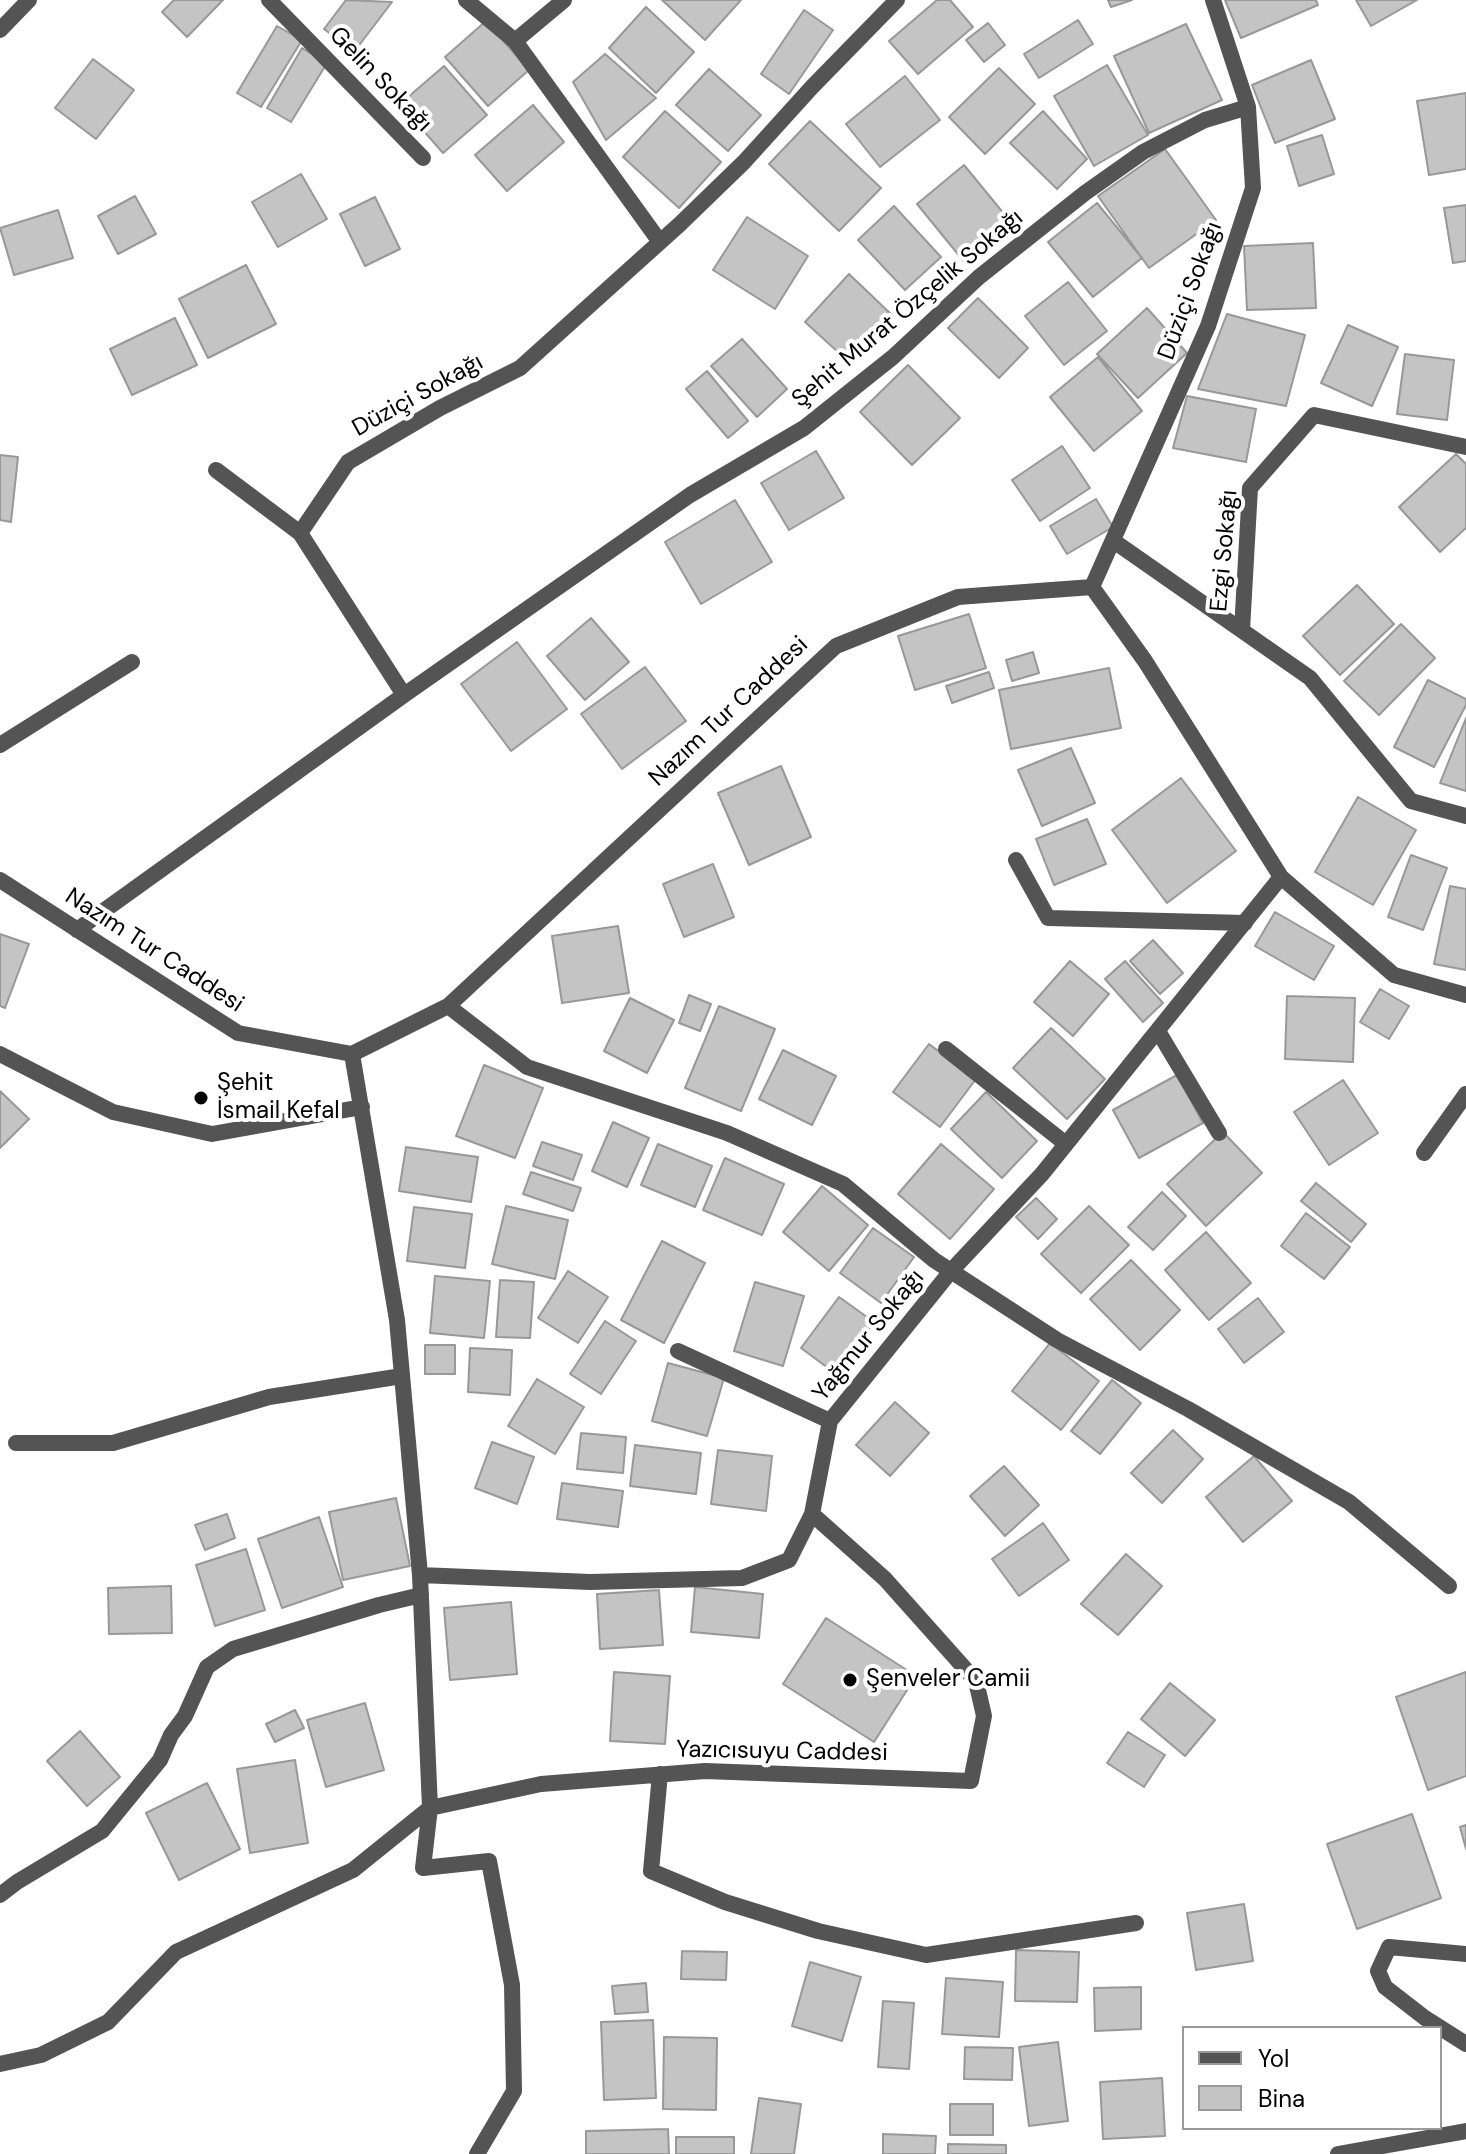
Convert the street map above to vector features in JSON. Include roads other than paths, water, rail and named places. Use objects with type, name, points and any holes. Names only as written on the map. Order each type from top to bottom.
[{"type":"street","name":"Gelin Sokağı","points":[[269,0],[423,158]]},
{"type":"street","points":[[466,0],[515,41],[660,242]]},
{"type":"street","points":[[515,41],[564,0]]},
{"type":"street","name":"Düziçi Sokağı","points":[[300,533],[348,462],[440,408],[520,368],[744,162],[897,0]]},
{"type":"street","name":"Düziçi Sokağı","points":[[1092,587],[1115,542],[1208,326],[1253,188],[1248,107],[1213,0]]},
{"type":"street","points":[[0,30],[27,1]]},
{"type":"street","name":"Şehit Murat Özçelik Sokağı","points":[[404,695],[690,495],[804,428],[893,357],[979,277],[1132,160],[1205,120],[1248,107]]},
{"type":"street","name":"Ezgi Sokağı","points":[[1242,630],[1250,488],[1314,415],[1466,447]]},
{"type":"street","points":[[77,930],[404,695],[300,533],[216,470]]},
{"type":"street","name":"Ezgi Sokağı","points":[[1115,542],[1310,678],[1411,801],[1466,816]]},
{"type":"street","points":[[1092,587],[1145,661],[1281,877],[1394,975],[1466,995]]},
{"type":"street","name":"Nazım Tur Caddesi","points":[[0,880],[238,1033],[352,1054],[448,1006],[836,646],[958,597],[1092,587]]},
{"type":"street","points":[[0,745],[132,662]]},
{"type":"street","points":[[1016,860],[1048,918],[1245,923]]},
{"type":"street","name":"Yağmur Sokağı","points":[[420,1575],[590,1582],[742,1578],[789,1560],[812,1514],[830,1421],[951,1271],[1042,1174],[1281,877]]},
{"type":"street","points":[[448,1006],[527,1067],[727,1133],[843,1184],[934,1260],[1057,1340],[1188,1409],[1349,1502],[1449,1586]]},
{"type":"street","points":[[1158,1031],[1219,1133]]},
{"type":"street","points":[[946,1049],[1066,1144]]},
{"type":"street","points":[[0,1054],[113,1112],[212,1134],[362,1107]]},
{"type":"street","points":[[352,1054],[397,1320],[420,1575],[430,1808],[423,1868],[489,1861],[512,1985],[514,2091],[477,2154]]},
{"type":"street","points":[[1424,1153],[1466,1094]]},
{"type":"street","points":[[678,1351],[830,1421]]},
{"type":"street","points":[[16,1443],[113,1443],[269,1397],[402,1376]]},
{"type":"street","name":"Yazıcısuyu Caddesi","points":[[0,2064],[41,2055],[108,2022],[176,1952],[353,1870],[430,1808],[541,1784],[705,1771],[971,1781],[984,1716],[976,1681],[885,1579],[812,1514]]},
{"type":"street","points":[[0,1895],[102,1831],[160,1760],[171,1735],[185,1716],[207,1667],[233,1649],[421,1595]]},
{"type":"street","points":[[660,1774],[651,1871],[725,1902],[778,1919],[926,1955],[1136,1923]]},
{"type":"street","points":[[1438,2026],[1385,1987],[1378,1971],[1389,1947],[1466,1954]]},
{"type":"street","points":[[1442,2029],[1466,2044]]},
{"type":"street","points":[[1338,2154],[1466,2131]]},
{"type":"place","name":"Şehit İsmail Kefal","points":[[201,1098]]},
{"type":"place","name":"Şenveler Camii","points":[[850,1680]]}]
